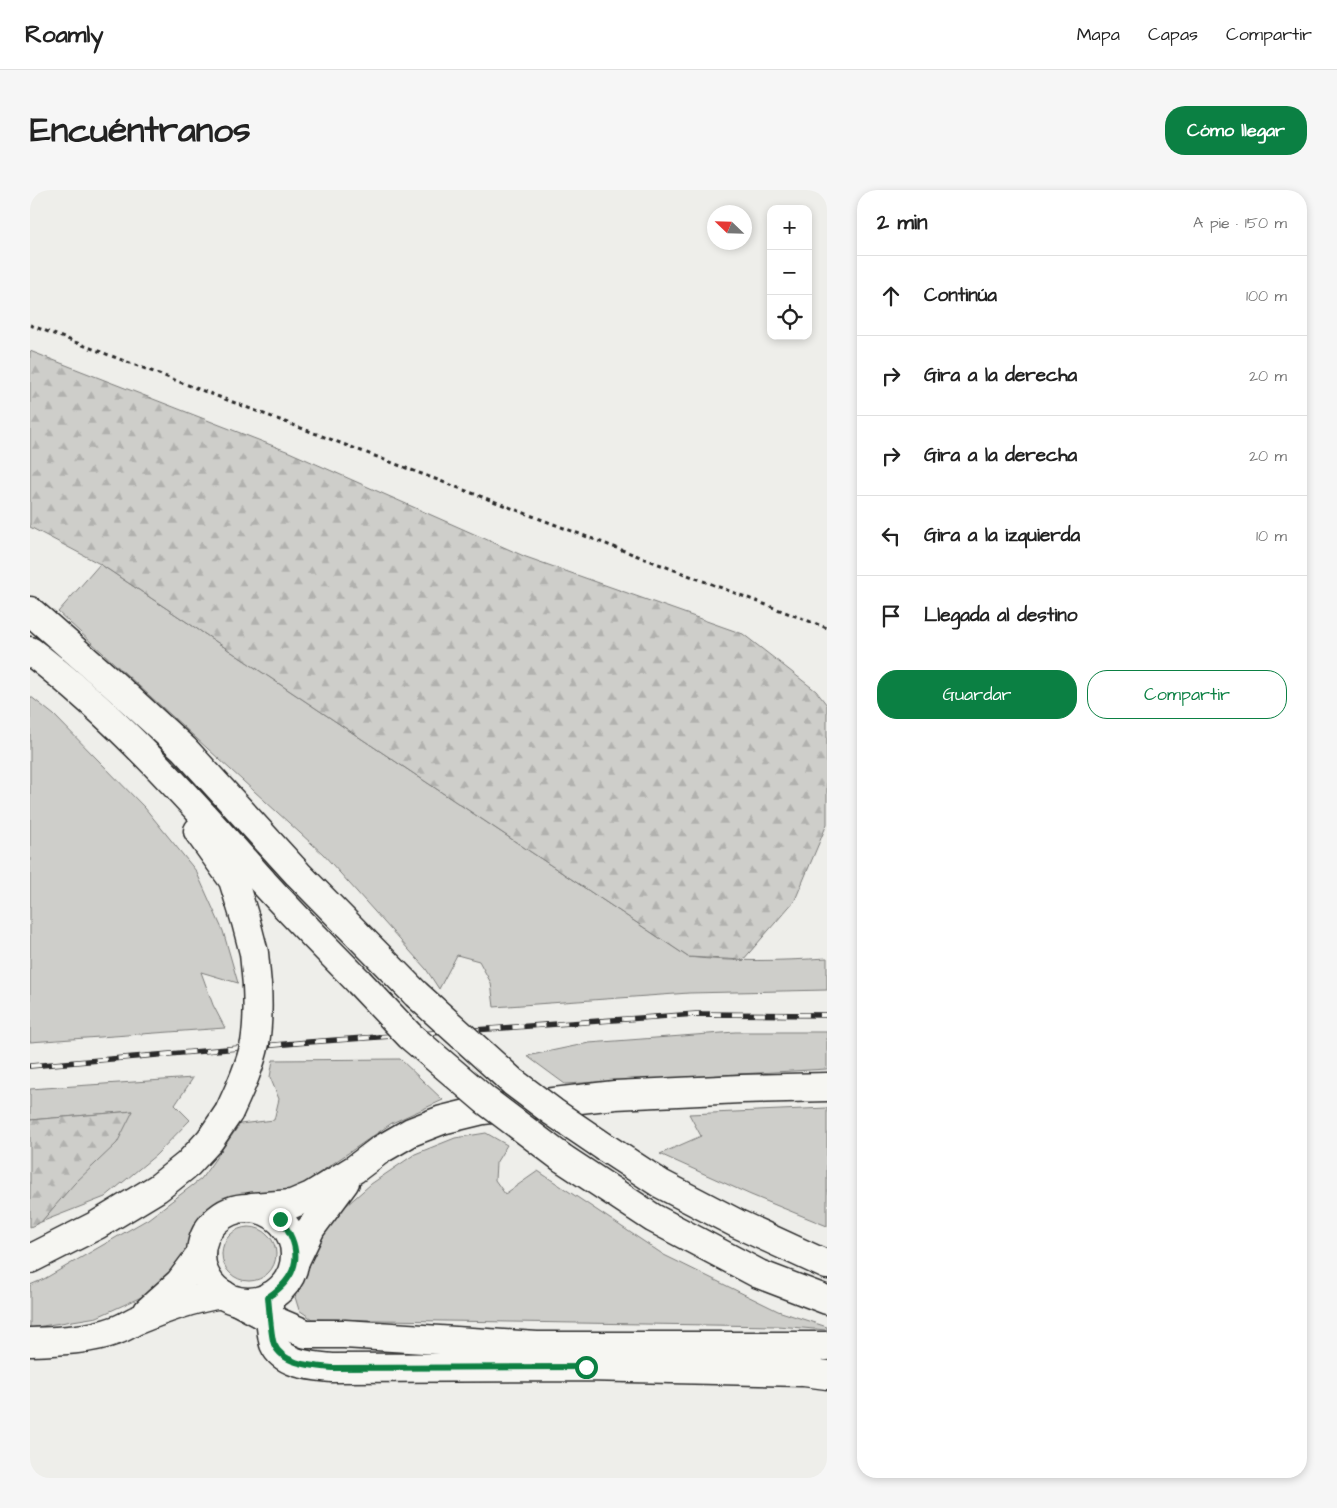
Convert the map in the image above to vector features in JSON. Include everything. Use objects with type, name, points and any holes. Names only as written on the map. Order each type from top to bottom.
[{"type":"main road","points":[[30,611],[184,749],[298,874],[367,942],[416,994],[513,1082],[553,1112],[661,1184],[802,1255],[827,1265]]},
{"type":"main road","points":[[30,651],[113,722],[216,828],[266,885],[410,1036],[485,1100],[562,1158],[653,1218],[759,1274],[827,1300]]},
{"type":"main road","points":[[30,669],[122,752],[197,831],[233,880],[254,953],[258,1014],[254,1043],[244,1078],[228,1112],[210,1140],[188,1164],[158,1188],[96,1225],[30,1259]]},
{"type":"main road","points":[[230,1298],[211,1284],[204,1270],[202,1254],[204,1239],[212,1226],[223,1215],[237,1209],[292,1204],[310,1196],[355,1170],[380,1150],[411,1132],[442,1120],[483,1110],[615,1095],[827,1087]]},
{"type":"main road","points":[[630,1164],[827,1246]]},
{"type":"main road","points":[[355,1170],[311,1228],[295,1260],[291,1276],[281,1288],[270,1308],[274,1344],[285,1356],[303,1365],[332,1368],[586,1367],[804,1372],[827,1375]]},
{"type":"main road","points":[[252,1207],[267,1211],[280,1219],[289,1231],[295,1245],[295,1260]]},
{"type":"main road","points":[[135,1321],[180,1282],[202,1254]]},
{"type":"main road","points":[[30,1342],[66,1341],[94,1336],[117,1330],[135,1321],[207,1296],[230,1298],[270,1308],[306,1334],[344,1334],[537,1346],[827,1346]]},
{"type":"path","points":[[30,325],[827,628]]},
{"type":"green space","points":[[30,351],[289,452],[526,557],[743,634],[816,691],[827,705],[827,824],[795,900],[743,960],[688,957],[100,564],[30,527]]},
{"type":"green space","points":[[100,564],[688,957],[723,960],[827,958],[827,990],[689,993],[494,1007],[491,983],[479,961],[457,955],[439,989],[426,969],[323,854],[58,612]]},
{"type":"green space","points":[[30,696],[54,715],[145,808],[196,871],[223,931],[238,983],[201,972],[213,1005],[225,1028],[30,1042]]},
{"type":"green space","points":[[735,1032],[827,1032],[827,1069],[565,1084],[527,1056],[589,1043]]},
{"type":"green space","points":[[400,1059],[443,1100],[392,1123],[306,1182],[283,1193],[234,1195],[209,1207],[174,1275],[146,1295],[97,1317],[30,1328],[30,1285],[44,1279],[148,1219],[201,1179],[240,1124],[274,1120],[279,1099],[270,1077],[273,1060]]},
{"type":"green space","points":[[193,1078],[175,1105],[190,1120],[156,1155],[105,1197],[41,1222],[133,1111],[30,1120],[30,1089]]},
{"type":"green space","points":[[827,1108],[827,1226],[751,1195],[660,1154],[701,1136],[689,1114]]},
{"type":"green space","points":[[133,1111],[117,1143],[74,1184],[41,1222],[30,1227],[30,1120]]},
{"type":"green space","points":[[486,1133],[507,1145],[496,1163],[495,1180],[505,1194],[538,1171],[664,1255],[778,1311],[827,1327],[827,1330],[777,1326],[312,1319],[299,1310],[295,1297],[301,1281],[316,1247],[339,1212],[371,1184],[415,1154],[455,1138]]},
{"type":"green space","points":[[249,1227],[259,1229],[268,1235],[274,1244],[276,1254],[274,1264],[268,1273],[259,1279],[249,1281],[239,1279],[230,1273],[224,1264],[222,1254],[224,1244],[230,1235],[239,1229]]},
{"type":"railway","points":[[30,1066],[309,1042],[696,1014],[827,1015]]},
{"type":"route","points":[[280,1219],[289,1231],[295,1245],[295,1260],[291,1276],[281,1288],[268,1297],[274,1344],[285,1356],[303,1365],[332,1368],[586,1367]]}]
